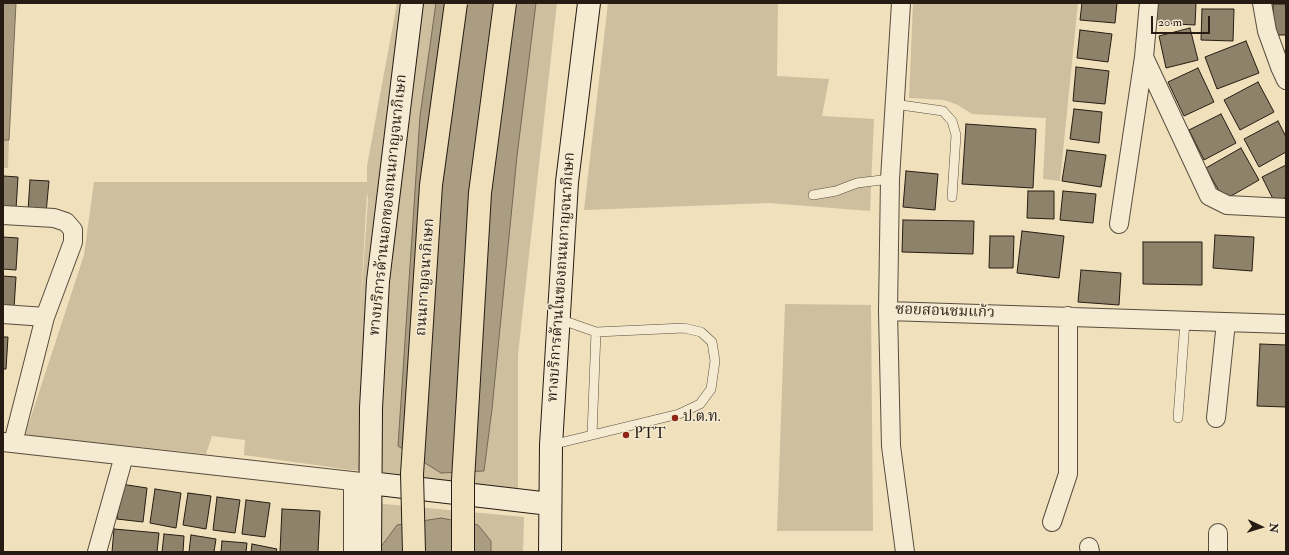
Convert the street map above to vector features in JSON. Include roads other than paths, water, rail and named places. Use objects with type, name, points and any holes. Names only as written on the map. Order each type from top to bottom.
[{"type":"highway","name":"ถนนกาญจนาภิเษก","points":[[414,552],[412,474],[431,185],[456,3]]},
{"type":"highway","points":[[463,552],[463,480],[480,193],[505,3]]},
{"type":"main road","name":"ทางบริการด้านนอกของถนนกาญจนาภิเษก","points":[[370,552],[362,482],[371,408],[378,282],[412,3]]},
{"type":"main road","name":"ทางบริการด้านในของถนนกาญจนาภิเษก","points":[[550,552],[551,445],[566,182],[589,3]]},
{"type":"main road","points":[[362,482],[550,504]]},
{"type":"street","name":"ซอยสอนชมแก้ว","points":[[901,3],[890,179],[888,311],[1286,324]]},
{"type":"street","points":[[1119,224],[1144,57],[1148,3]]},
{"type":"street","points":[[1262,3],[1267,31],[1286,80]]},
{"type":"street","points":[[1144,57],[1209,196],[1227,205],[1286,208]]},
{"type":"street","points":[[3,215],[54,218],[66,222],[73,230],[73,242],[45,317],[8,442],[362,482],[353,552]]},
{"type":"street","points":[[888,311],[891,446],[905,552]]},
{"type":"street","points":[[3,314],[45,317]]},
{"type":"street","points":[[1052,522],[1068,474],[1068,316]]},
{"type":"street","points":[[1216,418],[1226,322]]},
{"type":"street","points":[[97,552],[124,456]]},
{"type":"street","points":[[1218,533],[1218,552]]},
{"type":"lane","points":[[894,104],[943,111],[952,120],[956,135],[952,197]]},
{"type":"lane","points":[[813,195],[836,191],[858,183],[890,179]]},
{"type":"lane","points":[[551,445],[679,414],[700,404],[711,389],[715,361],[712,342],[701,332],[684,328],[596,332],[557,319]]},
{"type":"lane","points":[[1178,418],[1185,321]]},
{"type":"lane","points":[[592,435],[596,332]]},
{"type":"place","name":"ป.ต.ท.","points":[[675,418]]},
{"type":"place","name":"PTT","points":[[626,435]]}]
